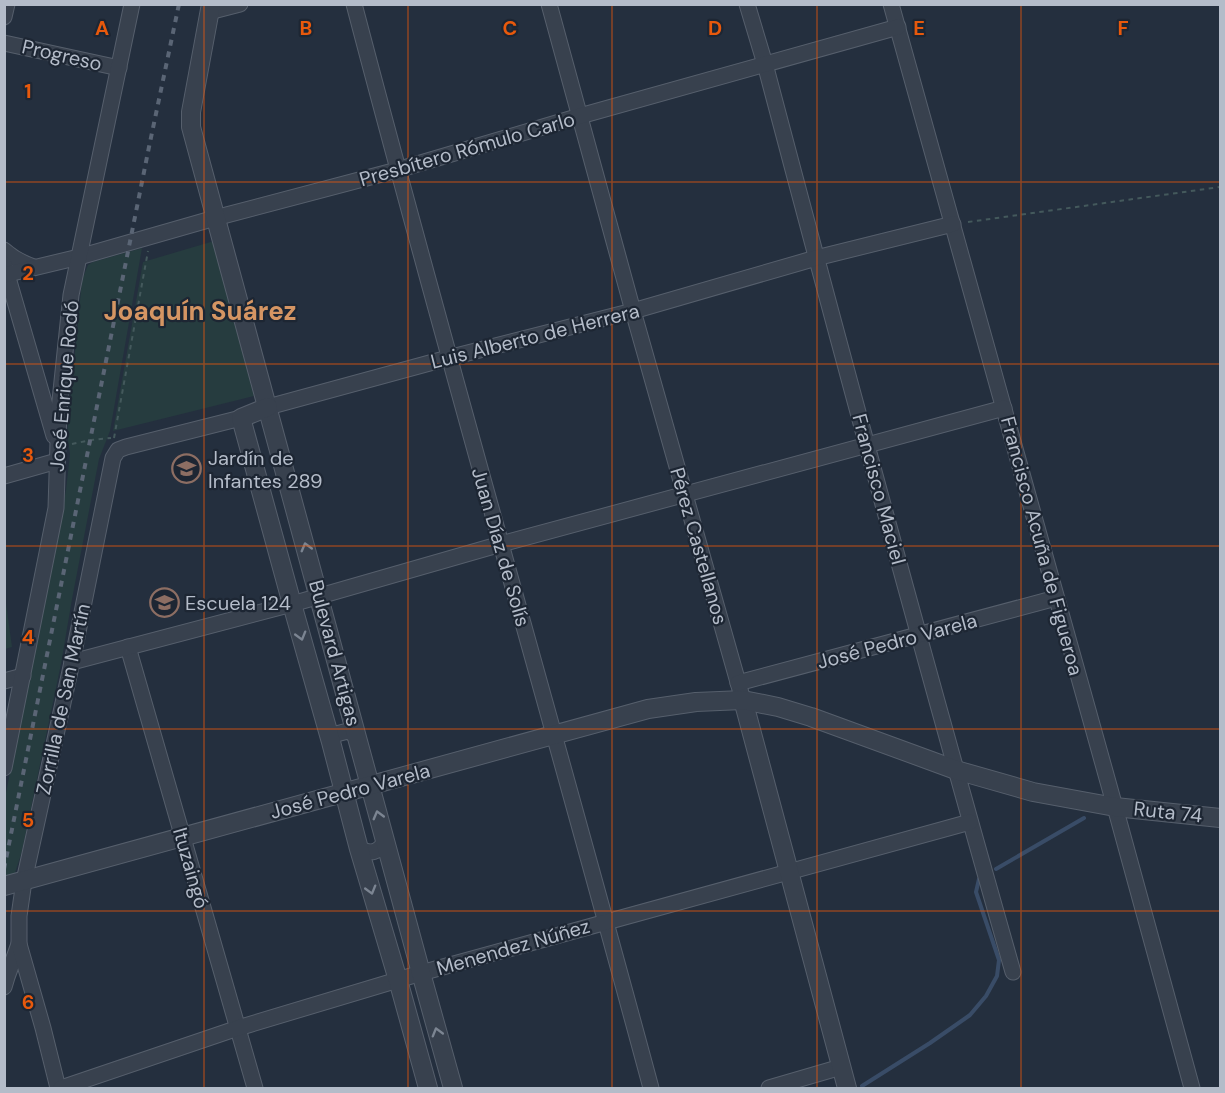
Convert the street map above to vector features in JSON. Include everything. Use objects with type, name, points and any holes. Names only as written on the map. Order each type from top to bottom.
[{"type":"street","points":[[4,17],[7,4]]},
{"type":"street","name":"José Enrique Rodó","points":[[4,768],[56,508],[59,410],[71,295],[132,4]]},
{"type":"street","points":[[210,8],[240,4]]},
{"type":"street","name":"Juan Díaz de Solís","points":[[354,4],[448,358],[651,1089]]},
{"type":"street","name":"Pérez Castellanos","points":[[549,4],[684,495],[741,692],[847,1089]]},
{"type":"street","name":"Francisco Maciel","points":[[747,4],[1013,972]]},
{"type":"street","name":"Francisco Acuña de Figueroa","points":[[891,4],[1192,1089]]},
{"type":"street","name":"Bulevard Artigas","points":[[210,8],[192,105],[191,127],[453,1089]]},
{"type":"street","name":"Presbítero Rómulo Carlo","points":[[5,271],[79,257],[215,218],[398,170],[580,116],[898,27]]},
{"type":"street","name":"Progreso","points":[[4,43],[119,68]]},
{"type":"street","name":"Luis Alberto de Herrera","points":[[116,444],[126,447],[241,418],[268,407],[633,311],[816,258],[953,224]]},
{"type":"street","points":[[4,250],[21,263],[34,267]]},
{"type":"street","points":[[4,476],[57,454],[5,271]]},
{"type":"street","points":[[72,662],[292,604],[501,544],[1004,408]]},
{"type":"street","name":"Bulevard Artigas","points":[[241,418],[359,849],[428,1089]]},
{"type":"street","name":"Zorrilla de San Martín","points":[[59,1089],[19,944],[19,916],[24,881],[72,662],[116,444]]},
{"type":"street","name":"José Pedro Varela","points":[[4,886],[648,710],[741,692],[919,635],[1056,598]]},
{"type":"street","name":"Ituzaingó","points":[[128,647],[255,1089]]},
{"type":"street","points":[[4,681],[22,676]]},
{"type":"street","name":"José Pedro Varela","points":[[741,692],[956,770]]},
{"type":"street","points":[[331,742],[336,734],[348,731],[357,736]]},
{"type":"street","name":"Ruta 74","points":[[956,770],[1033,792],[1115,807],[1221,818]]},
{"type":"street","name":"Menendez Núñez","points":[[59,1089],[238,1028],[421,973],[970,822]]},
{"type":"street","points":[[359,849],[369,853],[379,850],[385,842]]},
{"type":"street","points":[[4,987],[19,944]]},
{"type":"street","points":[[769,1089],[841,1067]]},
{"type":"path","points":[[953,224],[1221,187]]},
{"type":"path","points":[[57,454],[91,440],[116,444],[151,237]]},
{"type":"green space","points":[[214,241],[254,396],[113,431],[143,262]]},
{"type":"green space","points":[[142,248],[110,431],[99,459],[61,664],[22,851],[15,873],[5,876],[5,798],[66,490],[70,454],[67,434],[82,280],[88,265],[93,262]]},
{"type":"green space","points":[[5,596],[12,647],[4,649]]},
{"type":"waterway","points":[[996,869],[1084,818]]},
{"type":"waterway","points":[[862,1086],[970,1015],[986,996],[997,976],[999,960],[976,892],[979,879]]},
{"type":"railway","points":[[4,869],[179,4]]},
{"type":"place","name":"Jardín de Infantes 289","points":[[187,469]]},
{"type":"place","name":"Escuela 124","points":[[164,603]]},
{"type":"district","name":"Joaquín Suárez","points":[[200,311]]}]
